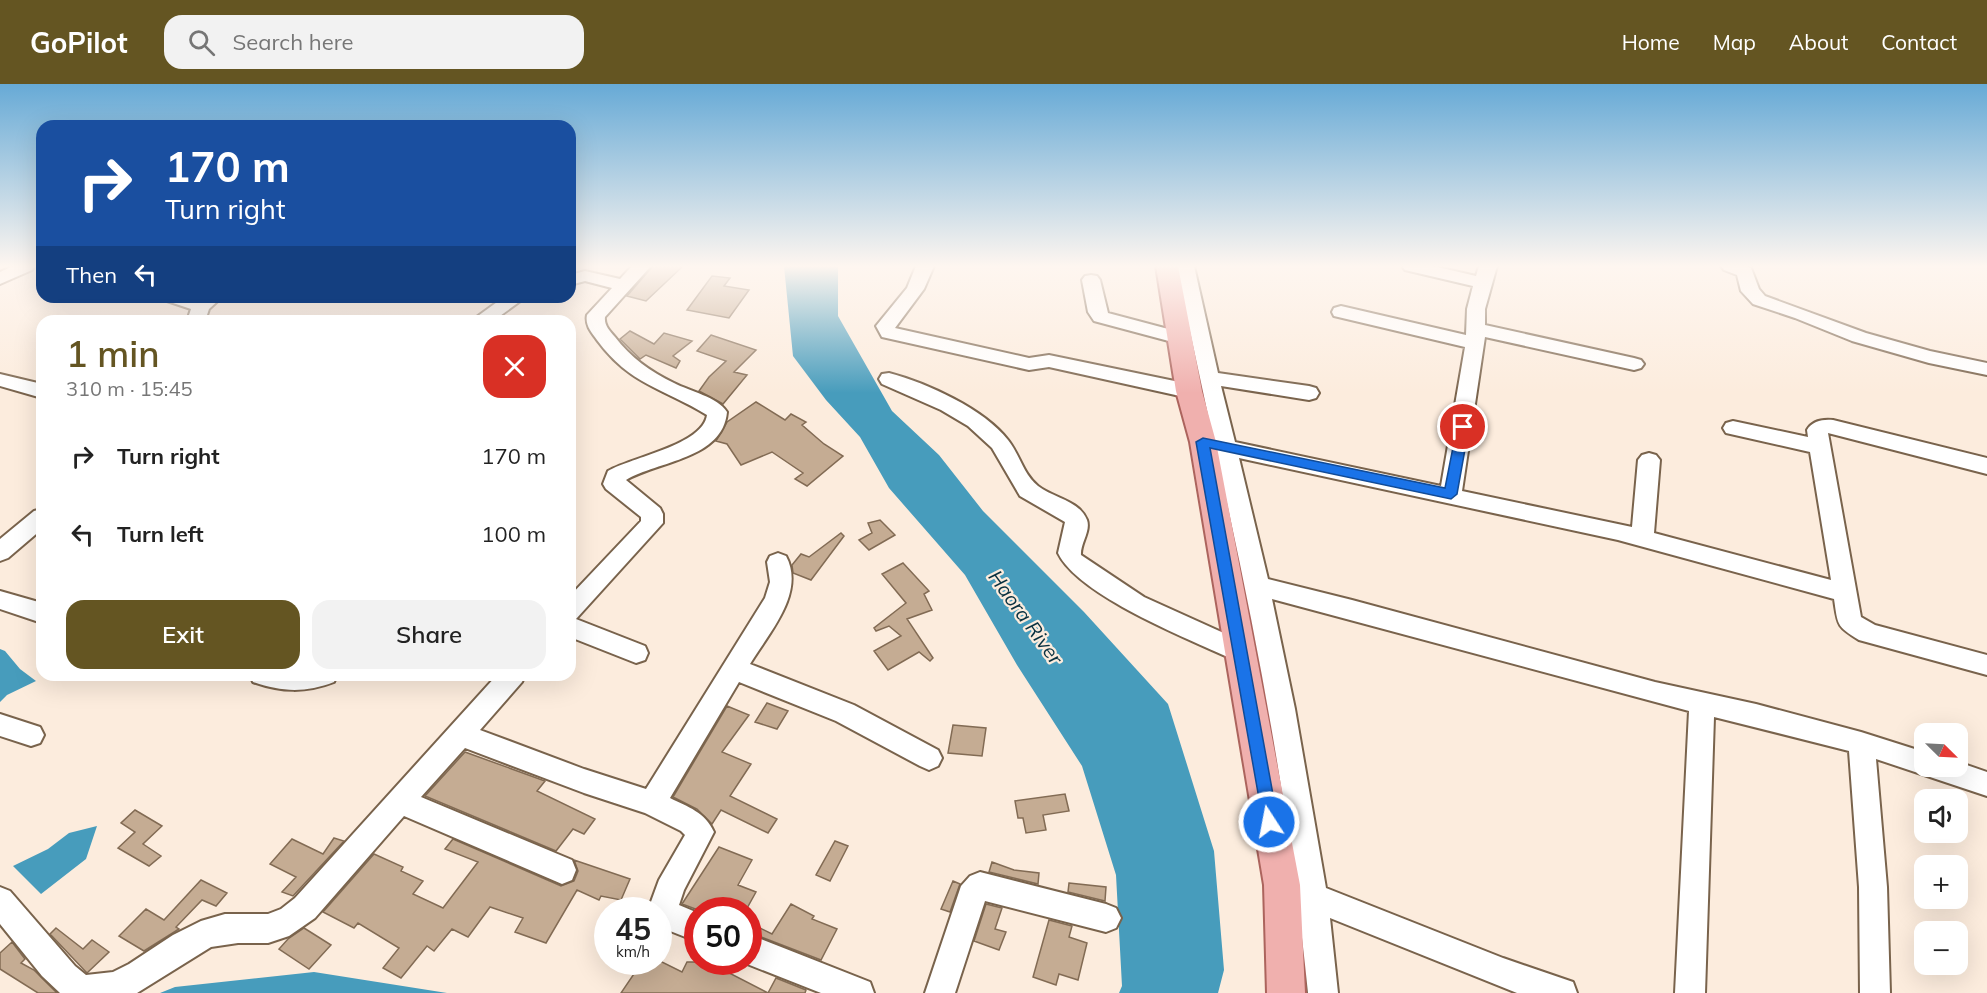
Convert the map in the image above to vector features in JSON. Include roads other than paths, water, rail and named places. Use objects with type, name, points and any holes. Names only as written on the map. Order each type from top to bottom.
[{"type":"main road","points":[[1175,308],[1180,338],[1200,384],[1215,445],[1239,651],[1282,885],[1286,993]]},
{"type":"street","points":[[576,605],[652,523],[652,514],[614,484],[616,476],[696,443],[715,425],[718,418],[717,412],[633,368],[610,346],[594,321],[602,308]]},
{"type":"street","points":[[899,308],[885,326],[889,333],[1029,364],[1049,361],[1200,384],[1309,393]]},
{"type":"street","points":[[1096,308],[1101,317],[1180,338]]},
{"type":"street","points":[[1190,308],[1200,384]]},
{"type":"street","points":[[1451,494],[1475,336],[1476,308]]},
{"type":"street","points":[[1785,308],[1859,337],[1929,357],[1987,369]]},
{"type":"street","points":[[1341,312],[1634,364]]},
{"type":"street","points":[[889,379],[963,413],[1001,445],[1020,482],[1029,492],[1075,518],[1077,525],[1069,553],[1073,561],[1136,604],[1239,651]]},
{"type":"street","points":[[0,380],[36,389]]},
{"type":"street","points":[[1987,466],[1825,426],[1817,430],[1847,617],[1859,629],[1987,664]]},
{"type":"street","points":[[1733,428],[1818,446]]},
{"type":"street","points":[[1323,993],[1313,897],[1258,586],[1215,445],[1451,494],[1642,538],[1843,592]]},
{"type":"street","points":[[1642,538],[1649,460]]},
{"type":"street","points":[[0,552],[36,522]]},
{"type":"street","points":[[652,803],[781,590],[782,582],[778,562]]},
{"type":"street","points":[[1258,586],[1352,609],[1655,693],[1702,702],[1861,743],[1914,761]]},
{"type":"street","points":[[0,600],[36,611]]},
{"type":"street","points":[[576,629],[636,653]]},
{"type":"street","points":[[734,669],[845,713],[929,758]]},
{"type":"street","points":[[290,681],[306,681]]},
{"type":"street","points":[[0,901],[69,984],[91,992],[109,989],[137,977],[194,940],[211,932],[228,928],[265,931],[290,922],[508,681]]},
{"type":"street","points":[[1690,993],[1702,702]]},
{"type":"street","points":[[0,725],[31,735]]},
{"type":"street","points":[[459,734],[584,781],[652,803],[691,822],[700,832],[695,846],[667,896],[663,910],[670,917],[684,922]]},
{"type":"street","points":[[1861,743],[1873,887],[1875,993]]},
{"type":"street","points":[[1966,777],[1987,784]]},
{"type":"street","points":[[399,801],[562,870]]},
{"type":"street","points":[[940,993],[971,896],[980,886],[1106,918]]},
{"type":"street","points":[[1313,897],[1503,973],[1562,993]]},
{"type":"street","points":[[762,955],[859,993]]},
{"type":"water","name":"Haora River","points":[[788,308],[838,308],[838,316],[892,411],[939,455],[983,511],[1084,612],[1168,704],[1214,851],[1224,970],[1218,993],[1119,993],[1122,986],[1116,875],[1082,766],[1017,665],[965,575],[889,488],[860,437],[826,400],[793,356]]},
{"type":"water","points":[[0,649],[5,651],[20,669],[36,681],[7,695],[0,702]]},
{"type":"water","points":[[97,826],[86,859],[41,894],[13,866],[48,849],[69,833]]},
{"type":"water","points":[[314,972],[447,993],[160,993],[175,987]]}]
